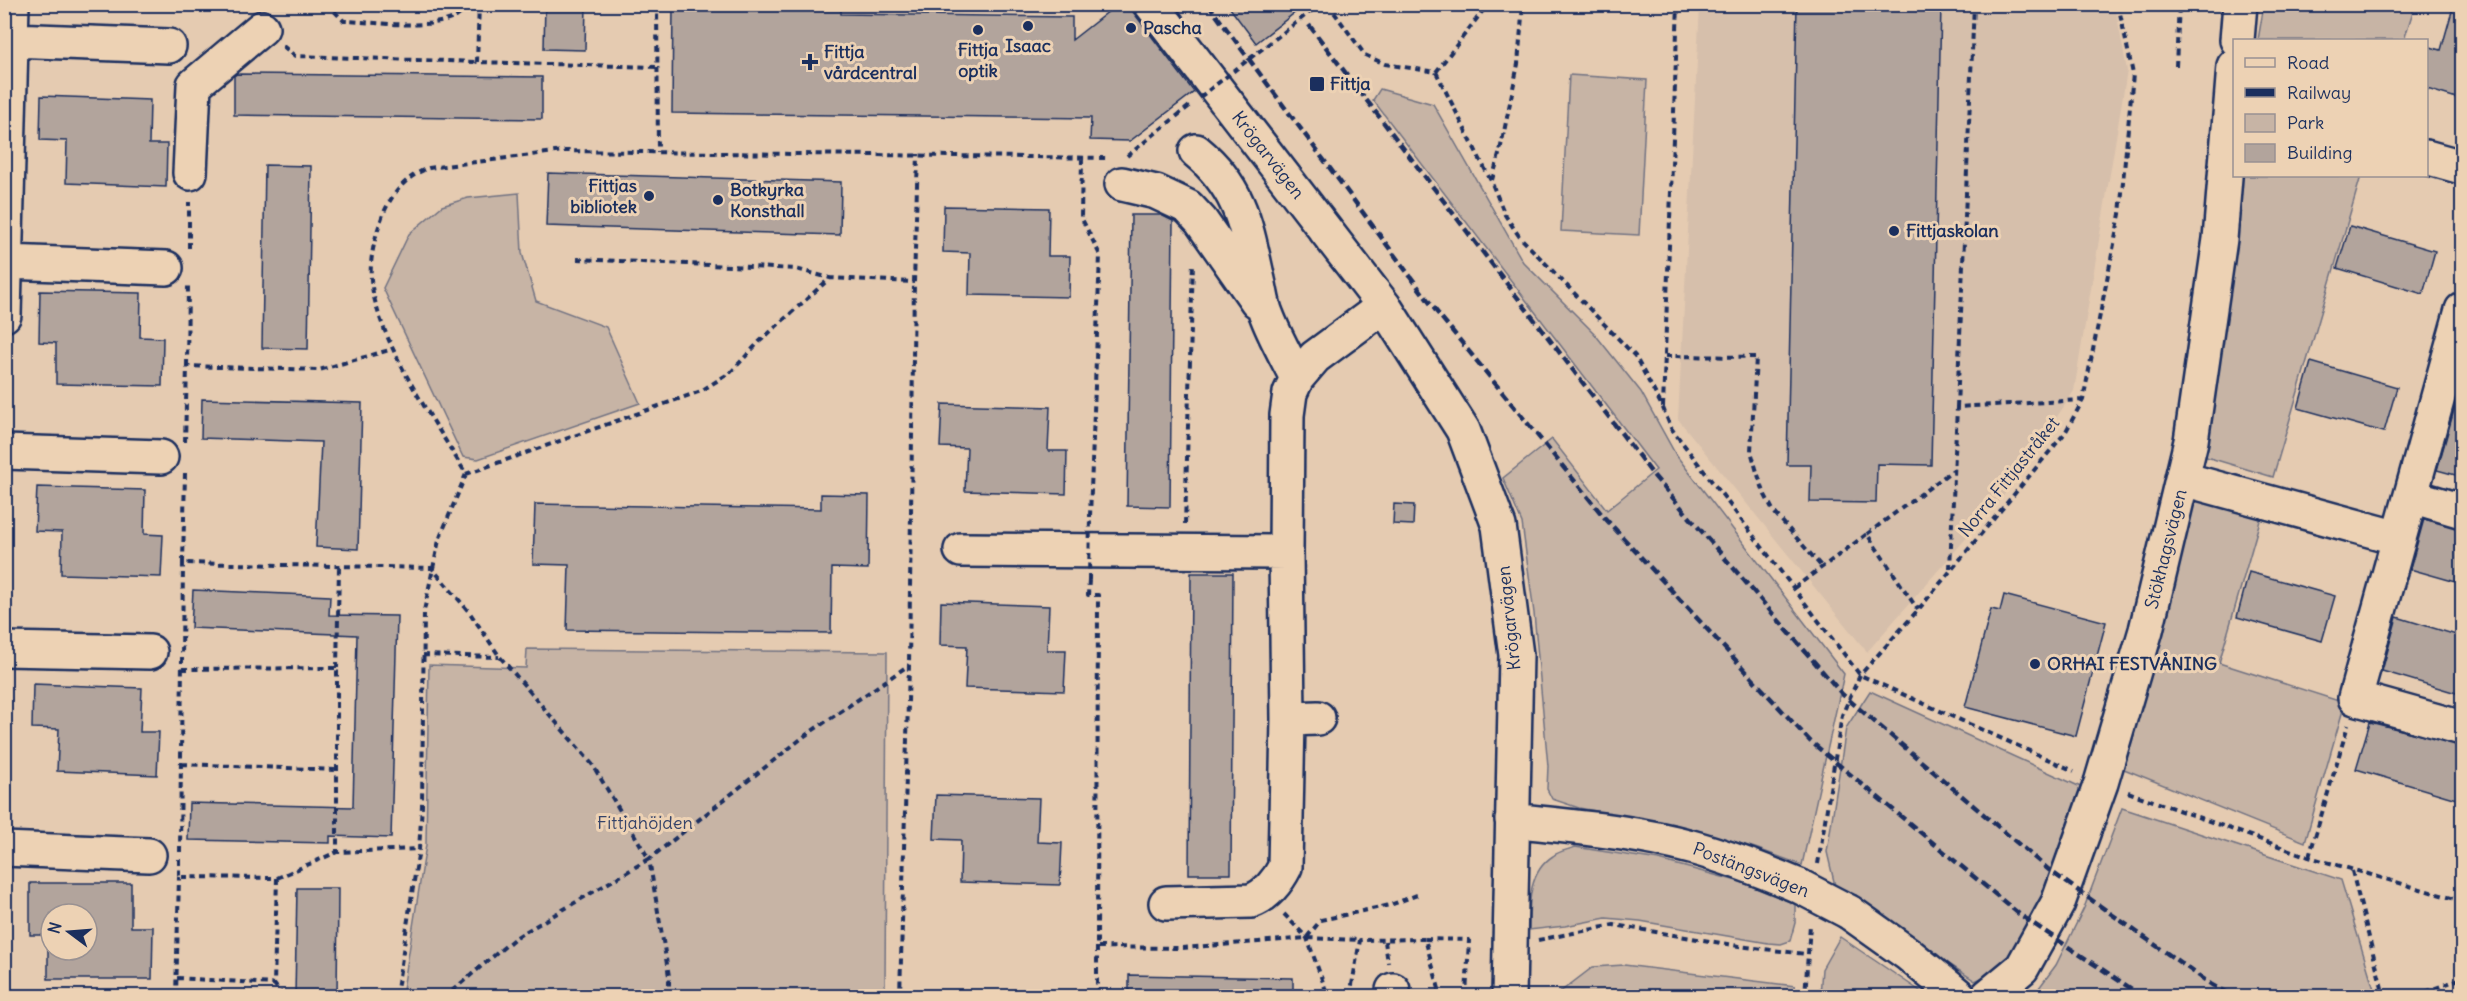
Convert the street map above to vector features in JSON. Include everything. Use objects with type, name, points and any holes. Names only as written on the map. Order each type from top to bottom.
[{"type":"street","points":[[4,315],[7,115],[12,4]]},
{"type":"street","name":"Krögarvägen","points":[[1151,4],[1384,306],[1463,430],[1499,526],[1516,655],[1509,996]]},
{"type":"street","points":[[2237,39],[2240,4]]},
{"type":"street","points":[[190,173],[194,85],[262,28]]},
{"type":"street","points":[[11,39],[169,45]]},
{"type":"street","name":"Stökhagsvägen","points":[[1988,996],[2022,968],[2058,903],[2101,783],[2146,630],[2191,441],[2212,304],[2233,101]]},
{"type":"street","points":[[1196,151],[1215,167],[1227,182],[1238,205],[1247,230],[1266,315]]},
{"type":"street","points":[[2428,157],[2463,167]]},
{"type":"street","points":[[1120,167],[1156,192],[1188,207],[1202,221],[1266,315],[1297,378]]},
{"type":"street","points":[[6,262],[166,268]]},
{"type":"street","points":[[1166,903],[1258,899],[1280,877],[1285,867],[1303,719],[1286,552],[1287,415],[1290,393],[1297,378],[1315,357],[1384,306]]},
{"type":"street","points":[[2463,310],[2355,698],[2463,728]]},
{"type":"street","points":[[4,452],[177,458]]},
{"type":"street","points":[[2183,479],[2399,538]]},
{"type":"street","points":[[2410,496],[2463,511]]},
{"type":"street","points":[[961,550],[1286,552]]},
{"type":"street","points":[[4,649],[150,652]]},
{"type":"street","name":"Postängsvägen","points":[[1512,820],[1658,839],[1751,866],[1800,886],[1849,912],[1908,954],[1959,996]]},
{"type":"street","points":[[4,849],[149,855]]},
{"type":"path","points":[[327,4],[344,21],[399,23],[435,22],[457,17],[467,4]]},
{"type":"path","points":[[477,62],[478,4]]},
{"type":"path","points":[[657,4],[658,152]]},
{"type":"path","points":[[982,4],[1094,9],[1099,4]]},
{"type":"path","points":[[1328,4],[1365,54],[1385,64],[1436,72]]},
{"type":"path","points":[[1436,72],[1488,4]]},
{"type":"path","points":[[1491,181],[1500,151],[1518,64],[1523,4]]},
{"type":"path","points":[[1663,408],[1678,4]]},
{"type":"path","points":[[1950,570],[1974,4]]},
{"type":"path","name":"Norra Fittjastråket","points":[[1819,857],[1842,715],[1860,675],[1918,610],[2065,433],[2083,400],[2120,214],[2133,74],[2118,4]]},
{"type":"path","points":[[2176,66],[2179,4]]},
{"type":"path","points":[[466,474],[393,349],[371,285],[371,262],[376,235],[385,208],[400,187],[414,173],[429,168],[563,151],[1083,158],[1120,167],[1200,97],[1317,6]]},
{"type":"path","points":[[262,28],[295,56],[656,67]]},
{"type":"path","points":[[1436,72],[1491,181],[1505,215],[1519,236],[1635,356],[1671,428],[1860,675]]},
{"type":"path","points":[[900,996],[909,665],[918,154]]},
{"type":"path","points":[[1083,158],[1081,217],[1100,255],[1088,595],[1098,595],[1097,996]]},
{"type":"path","points":[[577,260],[796,268],[830,278],[914,282]]},
{"type":"path","points":[[1185,527],[1193,260]]},
{"type":"path","points":[[396,996],[419,849],[422,806],[424,611],[439,540],[466,474],[701,391],[730,372],[759,342],[830,278]]},
{"type":"path","points":[[176,996],[182,764],[183,563],[177,458],[187,366],[319,370],[393,349]]},
{"type":"path","points":[[1665,356],[1756,357],[1751,450],[1757,472],[1774,512],[1821,566]]},
{"type":"path","points":[[1957,406],[2083,400]]},
{"type":"path","points":[[1794,588],[1953,470]]},
{"type":"path","points":[[1867,534],[1918,610]]},
{"type":"path","points":[[183,563],[432,568],[470,613],[500,657],[592,764],[649,859],[669,976],[669,996]]},
{"type":"path","points":[[337,852],[339,567]]},
{"type":"path","points":[[422,655],[500,657]]},
{"type":"path","points":[[446,996],[515,938],[649,859],[806,735],[909,665]]},
{"type":"path","points":[[182,669],[337,668]]},
{"type":"path","points":[[2355,698],[2309,856],[2463,901]]},
{"type":"path","points":[[182,764],[337,770]]},
{"type":"path","points":[[179,877],[277,878],[337,852],[419,849]]},
{"type":"path","points":[[2352,870],[2384,996]]},
{"type":"path","points":[[277,878],[274,984],[284,996]]},
{"type":"path","points":[[1306,938],[1321,920],[1390,905],[1416,894]]},
{"type":"path","points":[[1534,941],[1614,925],[1739,946],[1806,954],[1805,996]]},
{"type":"path","points":[[1097,947],[1182,948],[1306,938],[1469,940],[1466,996]]},
{"type":"path","points":[[1306,938],[1328,996]]},
{"type":"path","points":[[1425,939],[1441,996]]},
{"type":"path","points":[[1350,996],[1360,940]]},
{"type":"path","points":[[177,978],[274,984]]},
{"type":"path","points":[[2415,996],[2463,978]]},
{"type":"shaded area","name":"Fittjaskolan","points":[[1700,5],[2115,5],[2127,71],[2074,391],[2010,488],[1867,652],[1678,419]]},
{"type":"green space","points":[[2264,4],[2415,5],[2404,39],[2258,39]]},
{"type":"green space","points":[[1569,75],[1647,80],[1639,235],[1561,231]]},
{"type":"green space","points":[[1380,89],[1433,104],[1523,262],[1594,333],[1641,392],[1676,455],[1844,674],[1802,865],[1690,828],[1579,808],[1552,799],[1547,789],[1548,766],[1534,613],[1522,523],[1503,478],[1552,439],[1607,510],[1656,470],[1373,100]]},
{"type":"green space","points":[[2242,177],[2361,177],[2273,477],[2203,456],[2234,260]]},
{"type":"green space","points":[[519,193],[522,253],[536,301],[606,327],[640,403],[478,459],[463,457],[383,288],[409,234],[442,206],[468,198]]},
{"type":"green space","points":[[2194,498],[2263,510],[2219,663],[2345,703],[2305,842],[2124,769]]},
{"type":"green space","name":"Fittjahöjden","points":[[527,649],[887,652],[885,985],[882,996],[402,996],[426,845],[429,665],[526,668]]},
{"type":"green space","points":[[1870,691],[2085,789],[2069,843],[2023,944],[2004,967],[1975,981],[1836,890],[1827,852],[1846,728]]},
{"type":"green space","points":[[2122,808],[2341,880],[2376,996],[2033,996],[2056,965],[2084,908]]},
{"type":"green space","points":[[1575,847],[1659,860],[1741,882],[1795,904],[1795,923],[1790,941],[1781,944],[1768,943],[1640,921],[1606,918],[1529,930],[1529,910],[1534,880],[1545,863],[1555,854]]},
{"type":"green space","points":[[1840,937],[1926,996],[1820,996],[1822,969]]},
{"type":"green space","points":[[1624,965],[1795,986],[1795,996],[1555,996],[1593,967]]},
{"type":"building","points":[[545,4],[586,4],[585,50],[544,49]]},
{"type":"building","points":[[673,4],[841,4],[841,14],[1072,17],[1072,40],[1118,4],[1127,4],[1194,92],[1130,141],[1090,140],[1091,118],[672,113]]},
{"type":"building","points":[[1227,4],[1306,4],[1256,43]]},
{"type":"building","points":[[1797,4],[1941,4],[1931,465],[1877,464],[1876,503],[1810,502],[1811,465],[1787,465]]},
{"type":"building","points":[[2454,4],[2463,4],[2463,100],[2428,89],[2428,46],[2441,50]]},
{"type":"building","points":[[237,74],[542,77],[542,119],[234,115],[234,76]]},
{"type":"building","points":[[41,96],[150,100],[149,144],[167,144],[166,187],[66,183],[67,141],[40,140]]},
{"type":"building","points":[[265,165],[311,166],[308,349],[262,348]]},
{"type":"building","points":[[548,173],[841,182],[840,235],[546,226]]},
{"type":"building","points":[[944,206],[1049,208],[1048,256],[1070,256],[1069,297],[969,295],[970,253],[943,252]]},
{"type":"building","points":[[1131,215],[1161,215],[1173,221],[1170,507],[1127,506]]},
{"type":"building","points":[[2350,226],[2435,251],[2423,294],[2337,268]]},
{"type":"building","points":[[40,291],[141,293],[140,337],[163,338],[162,386],[56,384],[56,343],[39,342]]},
{"type":"building","points":[[2311,362],[2397,387],[2384,432],[2298,408]]},
{"type":"building","points":[[2463,379],[2463,477],[2437,470]]},
{"type":"building","points":[[202,399],[362,403],[358,549],[316,547],[321,442],[201,438]]},
{"type":"building","points":[[942,404],[1050,407],[1048,451],[1067,451],[1066,494],[965,491],[967,448],[940,447]]},
{"type":"building","points":[[37,487],[145,490],[144,534],[163,535],[161,577],[61,574],[62,532],[35,531]]},
{"type":"building","points":[[821,494],[869,495],[868,569],[832,568],[831,633],[567,630],[569,565],[533,564],[535,504],[821,509]]},
{"type":"building","points":[[1394,504],[1414,505],[1413,525],[1393,524]]},
{"type":"building","points":[[2424,519],[2463,529],[2463,584],[2410,569]]},
{"type":"building","points":[[2249,572],[2335,596],[2322,641],[2237,617]]},
{"type":"building","points":[[1191,573],[1233,573],[1231,874],[1189,874]]},
{"type":"building","points":[[193,590],[330,596],[329,615],[397,616],[391,838],[330,836],[330,843],[188,840],[189,803],[353,807],[357,635],[191,628]]},
{"type":"building","name":"ORHAI FESTVÅNING","points":[[2004,595],[2106,622],[2076,736],[1965,707],[1991,609],[2000,611]]},
{"type":"building","points":[[941,602],[1049,606],[1047,650],[1066,650],[1064,691],[965,688],[967,646],[940,645]]},
{"type":"building","points":[[2397,617],[2463,637],[2463,695],[2382,671]]},
{"type":"building","points":[[33,684],[142,688],[140,732],[159,732],[157,775],[57,771],[59,729],[32,728]]},
{"type":"building","points":[[2370,722],[2463,746],[2463,801],[2356,769]]},
{"type":"building","points":[[936,795],[1039,798],[1037,842],[1062,843],[1060,885],[960,882],[961,840],[934,839]]},
{"type":"building","points":[[30,883],[131,883],[131,927],[153,927],[152,979],[48,979],[48,962],[99,962],[99,902],[39,902],[39,935],[30,935]]},
{"type":"building","points":[[297,888],[338,888],[337,996],[295,996]]},
{"type":"building","points":[[1129,975],[1293,978],[1293,996],[1129,996]]},
{"type":"railway","points":[[1208,4],[1436,311],[1604,517],[1810,741],[2019,914],[2142,996]]},
{"type":"railway","points":[[1309,25],[1654,476],[1842,694],[2049,870],[2212,985],[2233,996]]},
{"type":"place","name":"Isaac","points":[[1028,26]]},
{"type":"place","name":"Pascha","points":[[1131,28]]},
{"type":"place","name":"Fittja optik","points":[[978,30]]},
{"type":"place","name":"Fittja vårdcentral","points":[[810,62]]},
{"type":"place","name":"Fittja","points":[[1317,84]]},
{"type":"place","name":"Fittjas bibliotek","points":[[649,196]]},
{"type":"place","name":"Botkyrka Konsthall","points":[[718,200]]},
{"type":"place","name":"Fittjaskolan","points":[[1894,231]]},
{"type":"place","name":"ORHAI FESTVÅNING","points":[[2035,664]]}]
